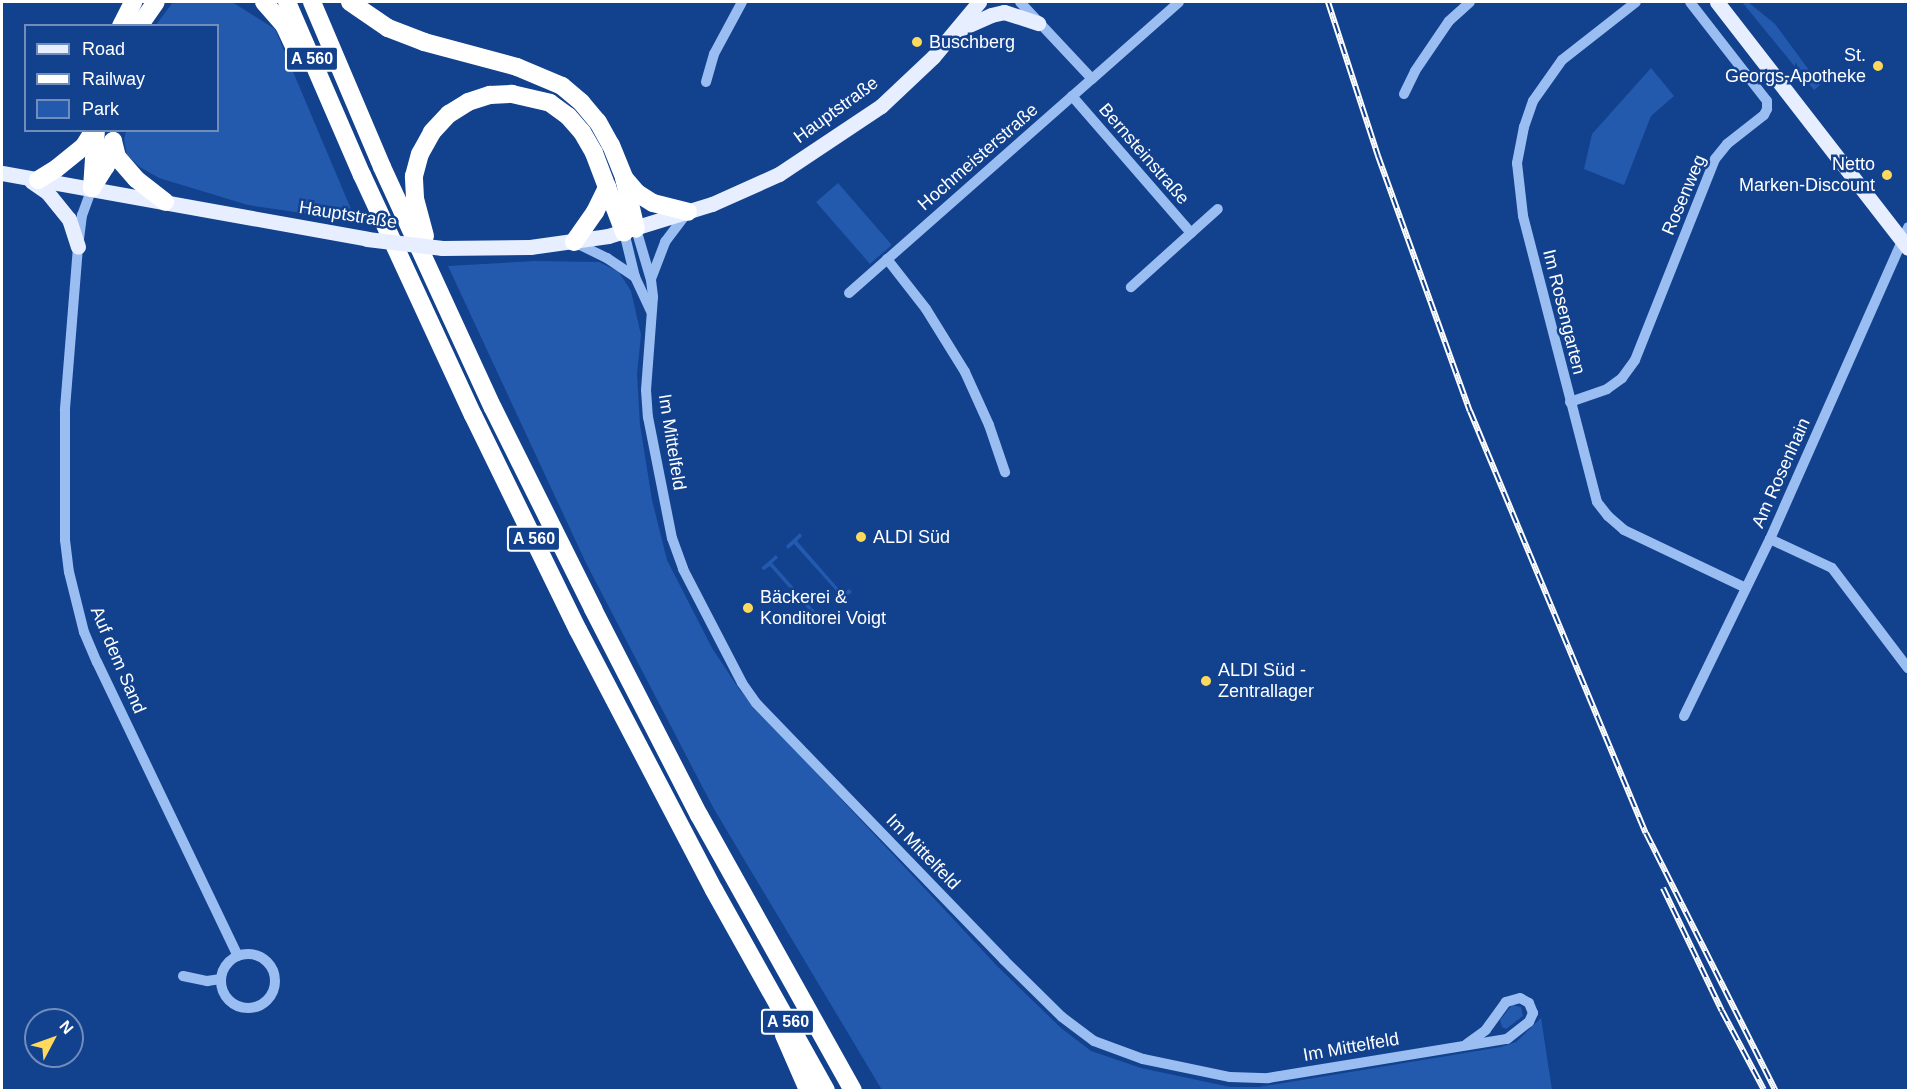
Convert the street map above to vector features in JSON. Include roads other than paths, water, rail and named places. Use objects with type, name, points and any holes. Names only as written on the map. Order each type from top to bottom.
[{"type":"highway","points":[[123,24],[133,2]]},
{"type":"highway","points":[[140,24],[156,2]]},
{"type":"highway","points":[[264,2],[284,25],[315,92],[336,117]]},
{"type":"highway","name":"A 560","points":[[287,2],[336,117],[473,415],[578,630],[749,953],[826,1090]]},
{"type":"highway","name":"A 560","points":[[312,2],[382,167],[567,556],[688,795],[853,1090]]},
{"type":"highway","points":[[350,2],[388,28],[424,42],[518,67],[562,86],[598,122],[624,178],[637,193],[653,203],[688,212]]},
{"type":"highway","points":[[441,295],[440,274],[419,220],[414,176],[424,146],[432,132],[449,114],[468,102],[490,95],[512,94],[550,103],[568,116],[582,132],[594,153],[607,187],[630,230]]},
{"type":"highway","points":[[32,179],[57,168],[84,146],[94,132]]},
{"type":"highway","points":[[92,188],[95,132]]},
{"type":"highway","points":[[92,188],[106,166],[114,136]]},
{"type":"highway","points":[[114,136],[117,157],[136,179],[165,202]]},
{"type":"highway","points":[[624,178],[630,230]]},
{"type":"highway","points":[[574,242],[595,212],[607,187]]},
{"type":"highway","points":[[749,953],[808,1090]]},
{"type":"highway","points":[[832,1052],[860,1090]]},
{"type":"main road","name":"Hauptstraße","points":[[2,173],[367,239],[442,248],[530,247],[574,242],[630,230],[712,204],[789,168],[881,106],[958,30],[979,2]]},
{"type":"main road","points":[[1717,2],[1906,238]]},
{"type":"main road","points":[[958,30],[991,15],[1004,12],[1038,23]]},
{"type":"main road","points":[[32,179],[47,192],[69,219],[78,247]]},
{"type":"street","points":[[706,82],[714,54],[742,2]]},
{"type":"street","points":[[1020,2],[1092,79]]},
{"type":"street","name":"Hochmeisterstraße","points":[[849,293],[1179,2]]},
{"type":"street","points":[[1404,94],[1415,71],[1449,21],[1470,2]]},
{"type":"street","name":"Im Rosengarten","points":[[1636,2],[1577,46],[1546,80],[1533,101],[1524,126],[1517,163],[1523,216],[1592,489],[1608,516],[1624,530],[1746,588]]},
{"type":"street","name":"Rosenweg","points":[[1570,402],[1607,389],[1622,378],[1635,360],[1715,159],[1727,144],[1764,115],[1767,109],[1767,101],[1690,2]]},
{"type":"street","name":"Bernsteinstraße","points":[[1072,96],[1191,233]]},
{"type":"street","name":"Auf dem Sand","points":[[92,188],[82,214],[65,410],[65,540],[74,593],[84,632],[97,662],[238,956]]},
{"type":"street","name":"Bernsteinstraße","points":[[1131,287],[1218,209]]},
{"type":"street","points":[[651,280],[665,242],[688,212]]},
{"type":"street","name":"Im Mittelfeld","points":[[630,230],[635,277],[651,312]]},
{"type":"street","name":"Im Mittelfeld","points":[[630,230],[651,280],[646,390],[648,417],[672,538],[682,569],[742,683],[766,713],[1062,1017],[1094,1041],[1143,1059],[1230,1077],[1268,1078],[1507,1039],[1529,1022],[1533,1013],[1529,1003],[1520,998],[1506,1002],[1486,1030],[1467,1044]]},
{"type":"street","name":"Am Rosenhain","points":[[1684,716],[1770,539],[1906,238]]},
{"type":"street","points":[[574,242],[607,258],[635,277]]},
{"type":"street","points":[[887,259],[926,309],[965,372],[989,426],[1005,472]]},
{"type":"street","points":[[1770,539],[1832,568],[1908,668]]},
{"type":"street","points":[[256,955],[270,965],[275,982],[268,999],[254,1007],[238,1006],[225,995],[220,979],[226,965],[238,956],[256,955]]},
{"type":"street","points":[[183,976],[207,981],[220,979]]},
{"type":"railway","points":[[1328,2],[1378,156],[1470,411],[1646,833],[1775,1090]]},
{"type":"railway","points":[[1663,888],[1722,1011],[1764,1090]]},
{"type":"place","name":"Buschberg","points":[[917,42]]},
{"type":"place","name":"St. Georgs-Apotheke","points":[[1878,66]]},
{"type":"place","name":"Netto Marken-Discount","points":[[1887,175]]},
{"type":"place","name":"ALDI Süd","points":[[861,537]]},
{"type":"place","name":"Bäckerei & Konditorei Voigt","points":[[748,608]]},
{"type":"place","name":"ALDI Süd - Zentrallager","points":[[1206,681]]}]
